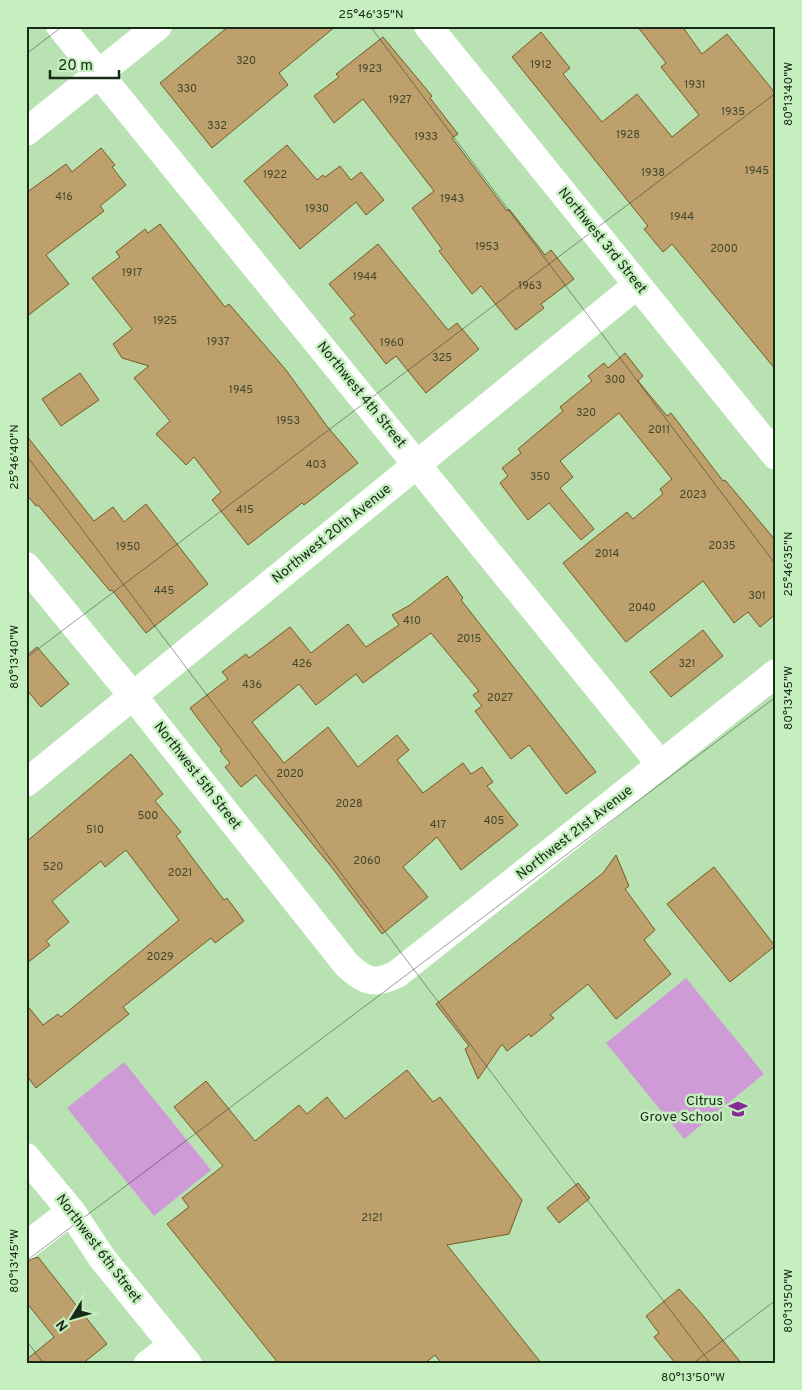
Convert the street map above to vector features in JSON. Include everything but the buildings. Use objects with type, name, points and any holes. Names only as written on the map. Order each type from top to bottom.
[{"type":"street","name":"Northwest 4th Street","points":[[60,26],[661,765]]},
{"type":"street","points":[[26,132],[158,26]]},
{"type":"street","name":"Northwest 3rd Street","points":[[428,26],[776,456]]},
{"type":"street","name":"Northwest 20th Avenue","points":[[26,783],[637,284]]},
{"type":"street","name":"Northwest 5th Street","points":[[26,566],[133,696],[347,966],[358,976],[370,980]]},
{"type":"street","name":"Northwest 21st Avenue","points":[[370,980],[383,981],[397,974],[776,673]]},
{"type":"street","name":"Northwest 6th Street","points":[[26,1157],[71,1212],[102,1258],[180,1354]]},
{"type":"street","points":[[26,1246],[71,1212]]},
{"type":"street","points":[[148,1364],[180,1354]]},
{"type":"shaded area","points":[[686,978],[764,1074],[684,1139],[606,1043]]},
{"type":"shaded area","points":[[124,1062],[211,1170],[154,1216],[67,1108]]},
{"type":"place","name":"Citrus Grove School","points":[[738,1109]]}]
